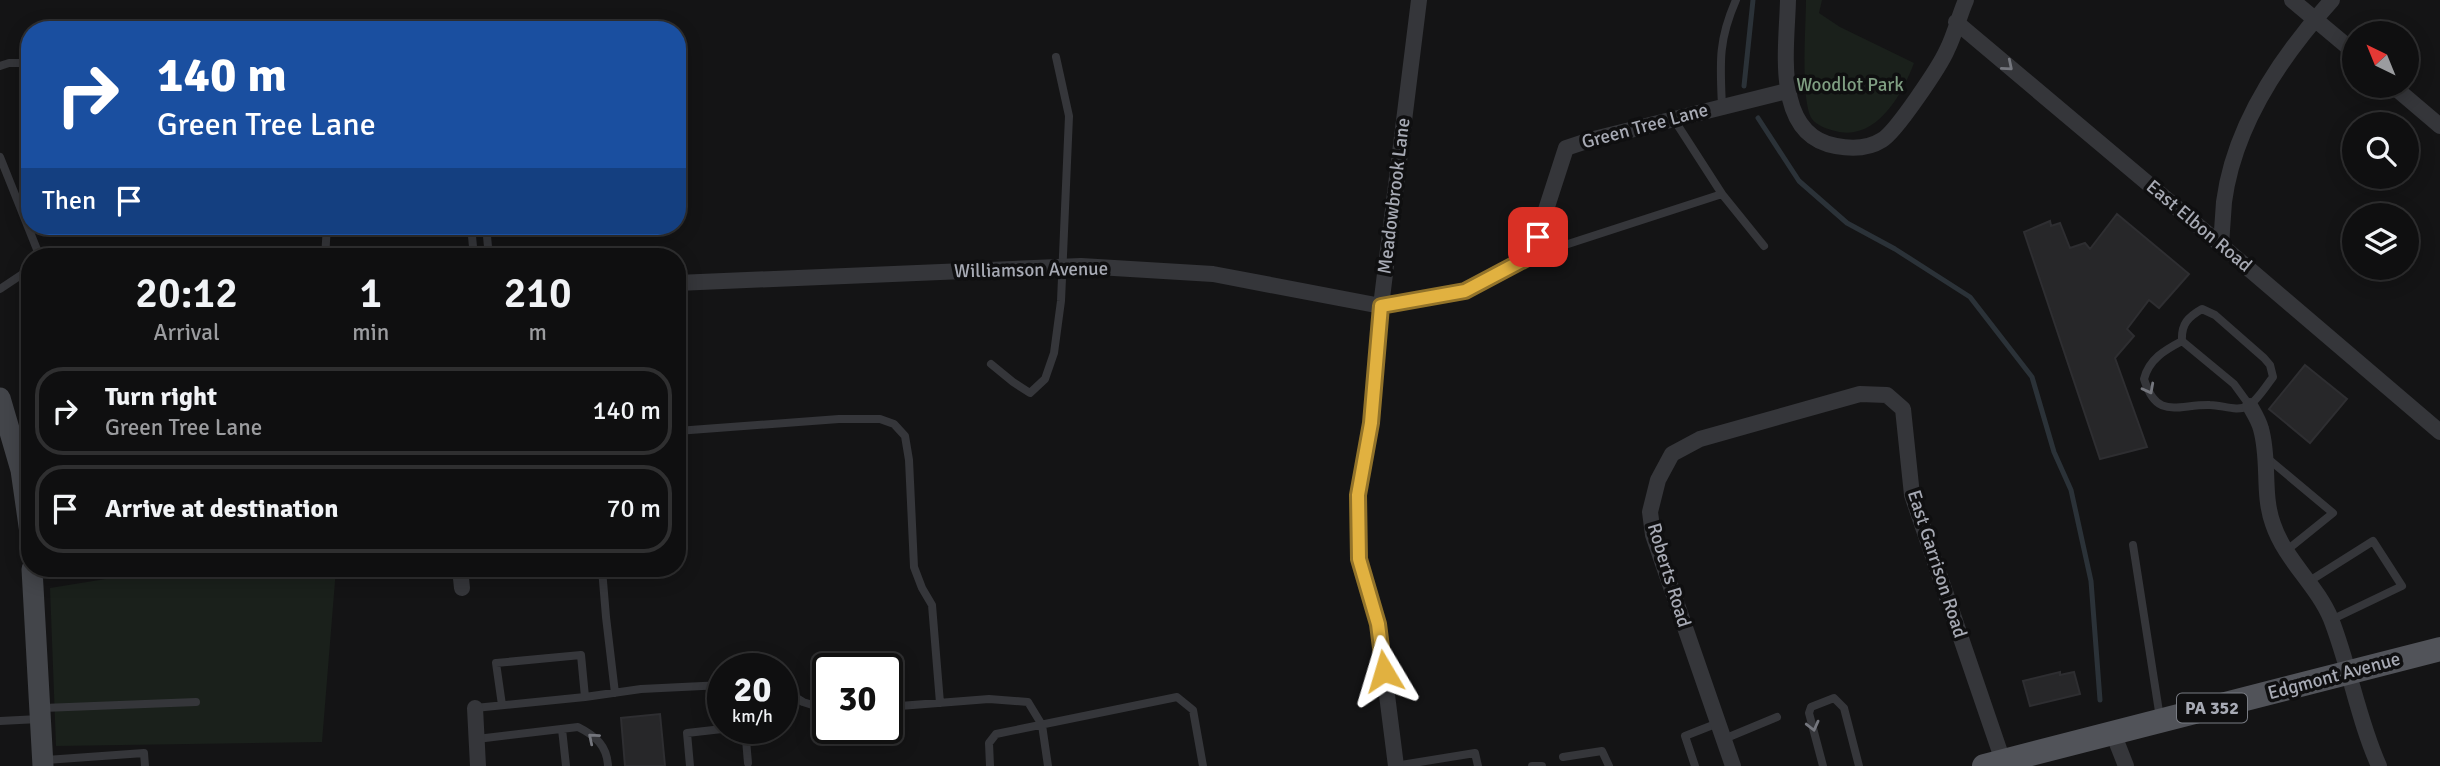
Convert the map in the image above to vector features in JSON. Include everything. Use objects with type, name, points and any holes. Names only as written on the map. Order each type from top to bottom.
[{"type":"main road","name":"Edgmont Avenue","points":[[1994,763],[2440,649]]},
{"type":"street","name":"Meadowbrook Lane","points":[[1395,766],[1378,624],[1359,559],[1358,495],[1371,423],[1381,306],[1419,0]]},
{"type":"street","points":[[1788,0],[1787,91],[1798,123],[1825,144],[1853,150],[1883,140],[1898,123],[1941,61],[1966,0]]},
{"type":"street","points":[[2292,0],[2342,42]]},
{"type":"street","points":[[2221,245],[2224,200],[2235,156],[2254,111],[2281,63],[2332,0]]},
{"type":"street","name":"East Elbon Road","points":[[1956,22],[2440,432]]},
{"type":"street","name":"Green Tree Lane","points":[[1531,256],[1566,148],[1590,139],[1787,91]]},
{"type":"street","points":[[2407,98],[2440,125]]},
{"type":"street","points":[[1381,306],[1465,291],[1531,256]]},
{"type":"street","name":"Williamson Avenue","points":[[686,283],[1062,267],[1213,274],[1381,306]]},
{"type":"street","name":"Roberts Road","points":[[1733,766],[1653,535],[1650,512],[1658,481],[1672,454],[1700,439],[1860,394]]},
{"type":"street","name":"East Garrison Road","points":[[1860,394],[1887,395],[1903,409],[1912,495],[1994,763]]},
{"type":"street","points":[[0,398],[21,470]]},
{"type":"street","points":[[2250,405],[2261,428],[2267,506],[2273,526],[2286,551],[2322,600],[2331,620],[2365,735],[2379,766]]},
{"type":"street","points":[[32,577],[43,763]]},
{"type":"street","points":[[461,577],[462,588]]},
{"type":"street","points":[[475,708],[478,766]]},
{"type":"street","points":[[2113,733],[2126,766]]},
{"type":"lane","points":[[1722,106],[1719,52],[1736,0]]},
{"type":"lane","points":[[991,364],[1030,393],[1045,379],[1054,353],[1061,301],[1069,116],[1056,57]]},
{"type":"lane","points":[[0,66],[21,63]]},
{"type":"lane","points":[[1673,118],[1722,194],[1764,246]]},
{"type":"lane","points":[[0,157],[21,210]]},
{"type":"lane","points":[[1531,256],[1722,194]]},
{"type":"lane","points":[[0,289],[21,276]]},
{"type":"lane","points":[[2182,341],[2156,357],[2146,370],[2144,379],[2153,398],[2173,409],[2211,405],[2240,409],[2250,405],[2273,377],[2270,365],[2263,358],[2214,315],[2202,309],[2191,315],[2181,328],[2182,341],[2234,384],[2250,405]]},
{"type":"lane","points":[[686,430],[839,419],[880,419],[894,424],[905,436],[909,460],[914,567],[922,589],[932,605],[940,703]]},
{"type":"lane","points":[[2265,456],[2333,513],[2286,551]]},
{"type":"lane","points":[[2308,582],[2373,541],[2402,586],[2331,620]]},
{"type":"lane","points":[[2133,545],[2160,721]]},
{"type":"lane","points":[[603,577],[615,693]]},
{"type":"lane","points":[[502,705],[496,663],[581,655],[585,696]]},
{"type":"lane","points":[[475,708],[707,686]]},
{"type":"lane","points":[[990,766],[989,743],[996,734],[1177,697],[1193,710],[1203,766]]},
{"type":"lane","points":[[1823,766],[1809,713],[1811,707],[1834,698],[1844,708],[1859,766]]},
{"type":"lane","points":[[903,705],[989,699],[1028,702],[1042,725],[1048,766]]},
{"type":"lane","points":[[0,721],[40,713],[196,702]]},
{"type":"lane","points":[[1724,739],[1777,717]]},
{"type":"lane","points":[[1695,766],[1685,736],[1718,723]]},
{"type":"lane","points":[[477,739],[578,727],[592,734],[607,752],[608,766]]},
{"type":"lane","points":[[562,729],[566,766]]},
{"type":"lane","points":[[690,766],[687,733],[707,731]]},
{"type":"lane","points":[[746,744],[748,764]]},
{"type":"lane","points":[[1563,757],[1602,751],[1609,766]]},
{"type":"lane","points":[[43,763],[144,753],[145,766]]},
{"type":"lane","points":[[1395,766],[1475,753],[1478,766]]},
{"type":"lane","points":[[1532,766],[1542,766]]},
{"type":"green space","name":"Woodlot Park","points":[[1806,0],[1822,0],[1819,13],[1840,27],[1914,63],[1895,101],[1875,123],[1863,130],[1850,133],[1835,131],[1812,119],[1808,109],[1805,80]]},
{"type":"green space","points":[[118,577],[335,577],[322,742],[56,746],[50,588]]},
{"type":"building","points":[[2117,214],[2189,274],[2159,308],[2149,300],[2127,329],[2134,336],[2115,358],[2147,447],[2100,459],[2024,232],[2050,221],[2051,226],[2060,223],[2070,248],[2085,243],[2090,249]]},
{"type":"building","points":[[2305,365],[2347,399],[2310,443],[2269,409]]},
{"type":"building","points":[[2060,672],[2060,675],[2074,672],[2080,694],[2030,706],[2023,681]]},
{"type":"building","points":[[660,714],[665,766],[625,766],[621,718]]},
{"type":"waterway","points":[[1744,86],[1753,0]]},
{"type":"waterway","points":[[1758,118],[1799,181],[1847,223],[1895,249],[1970,297],[2032,377],[2054,452],[2071,490],[2091,581],[2100,700]]},
{"type":"route","points":[[1384,671],[1378,624],[1359,559],[1358,495],[1371,423],[1381,306],[1465,291],[1531,256],[1538,237]]}]
